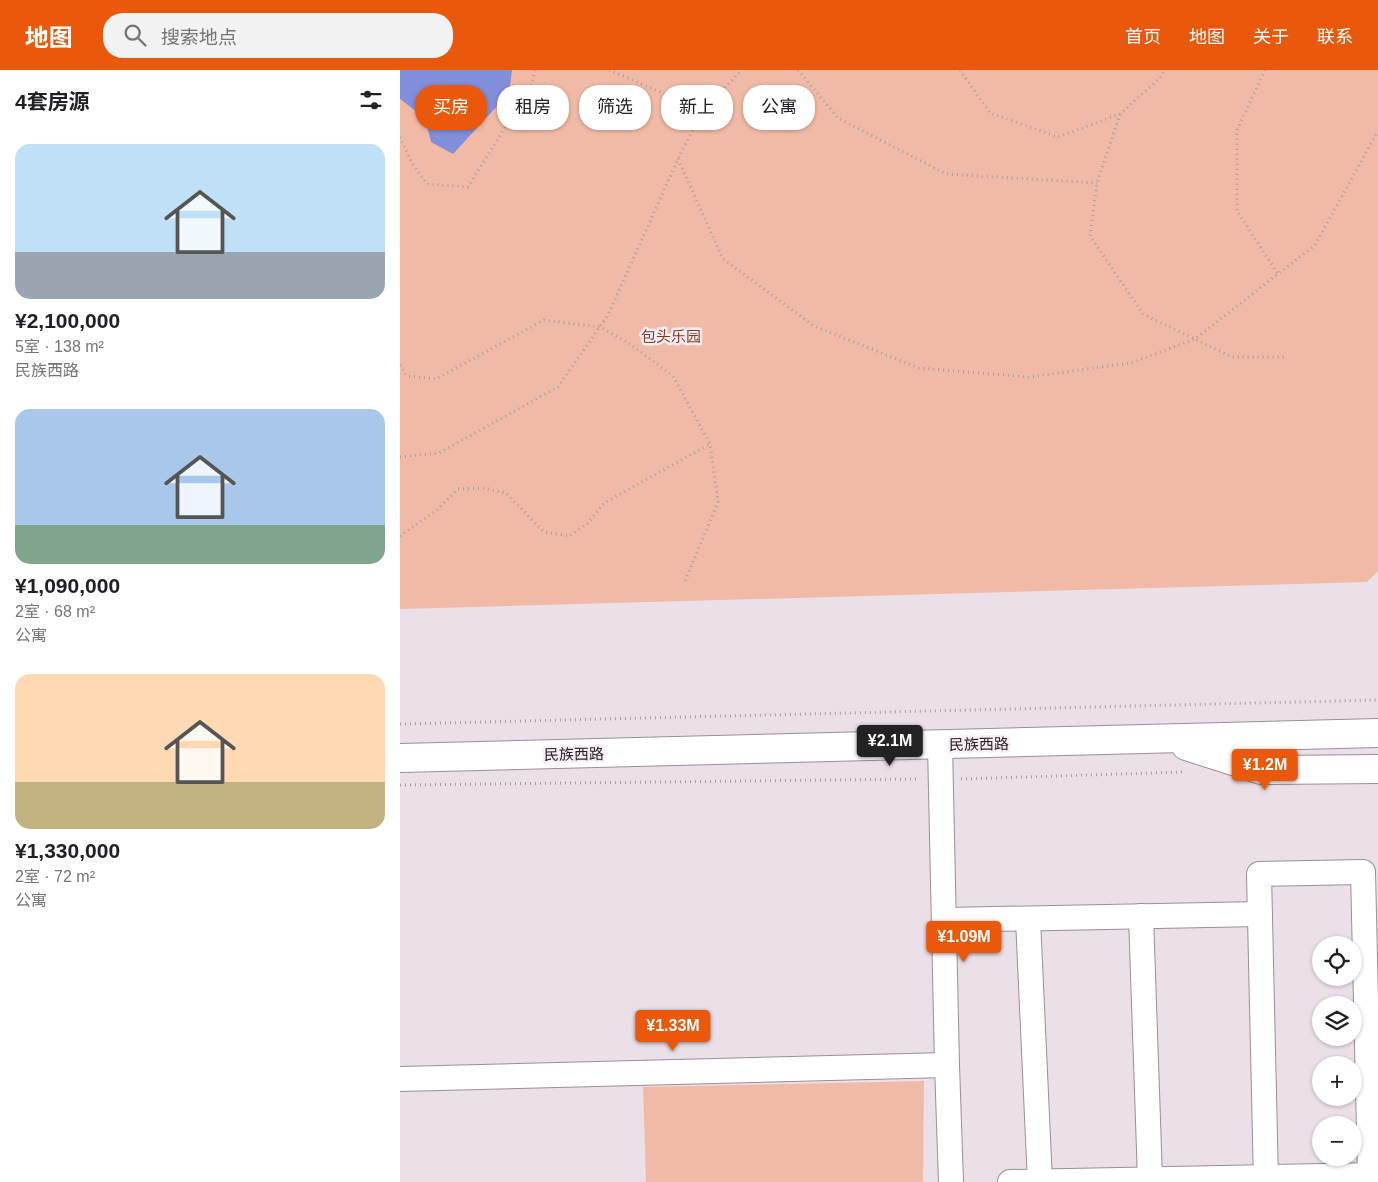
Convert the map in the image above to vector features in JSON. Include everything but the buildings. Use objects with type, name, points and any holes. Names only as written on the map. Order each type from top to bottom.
[{"type":"main road","name":"民族西路","points":[[400,758],[1378,733]]},
{"type":"main road","points":[[1163,739],[1261,770],[1378,769]]},
{"type":"street","points":[[940,745],[951,1182]]},
{"type":"street","points":[[1010,1182],[1266,1179],[1374,1175],[1363,872],[1259,874],[1266,1179]]},
{"type":"street","points":[[944,920],[1260,914]]},
{"type":"street","points":[[1141,916],[1150,1179]]},
{"type":"street","points":[[1028,919],[1040,1182]]},
{"type":"street","points":[[400,1079],[947,1065]]},
{"type":"path","points":[[400,137],[413,164],[427,184],[468,187],[532,84],[535,70]]},
{"type":"path","points":[[609,70],[661,92]]},
{"type":"path","points":[[727,85],[742,70]]},
{"type":"path","points":[[798,70],[838,118],[946,174],[1097,183]]},
{"type":"path","points":[[960,70],[990,112],[1058,137],[1120,114],[1160,78],[1165,70]]},
{"type":"path","points":[[1265,70],[1237,130],[1237,211],[1278,274]]},
{"type":"path","points":[[1120,114],[1097,183],[1090,236],[1143,314],[1232,357],[1284,357]]},
{"type":"path","points":[[400,456],[439,453],[558,387],[608,315],[693,130]]},
{"type":"path","points":[[678,159],[723,258],[814,326],[919,368],[1029,378],[1131,363],[1195,339],[1315,245],[1378,131]]},
{"type":"path","points":[[400,365],[407,376],[436,379],[544,320],[600,327],[627,342],[674,376],[710,444],[718,502],[685,581]]},
{"type":"path","points":[[400,536],[437,510],[458,489],[483,488],[506,493],[544,532],[569,536],[588,523],[604,503],[710,444]]},
{"type":"path","points":[[400,724],[1378,700]]},
{"type":"path","points":[[400,785],[940,779],[1193,771]]},
{"type":"green space","name":"包头乐园","points":[[400,70],[1378,70],[1378,571],[1367,582],[400,609]]},
{"type":"green space","points":[[924,1081],[923,1182],[646,1182],[643,1087]]},
{"type":"water","points":[[400,70],[512,70],[510,85],[497,85],[497,106],[487,117],[487,85],[415,85],[415,110],[400,99]]},
{"type":"water","points":[[428,130],[475,130],[453,154],[431,142]]}]
